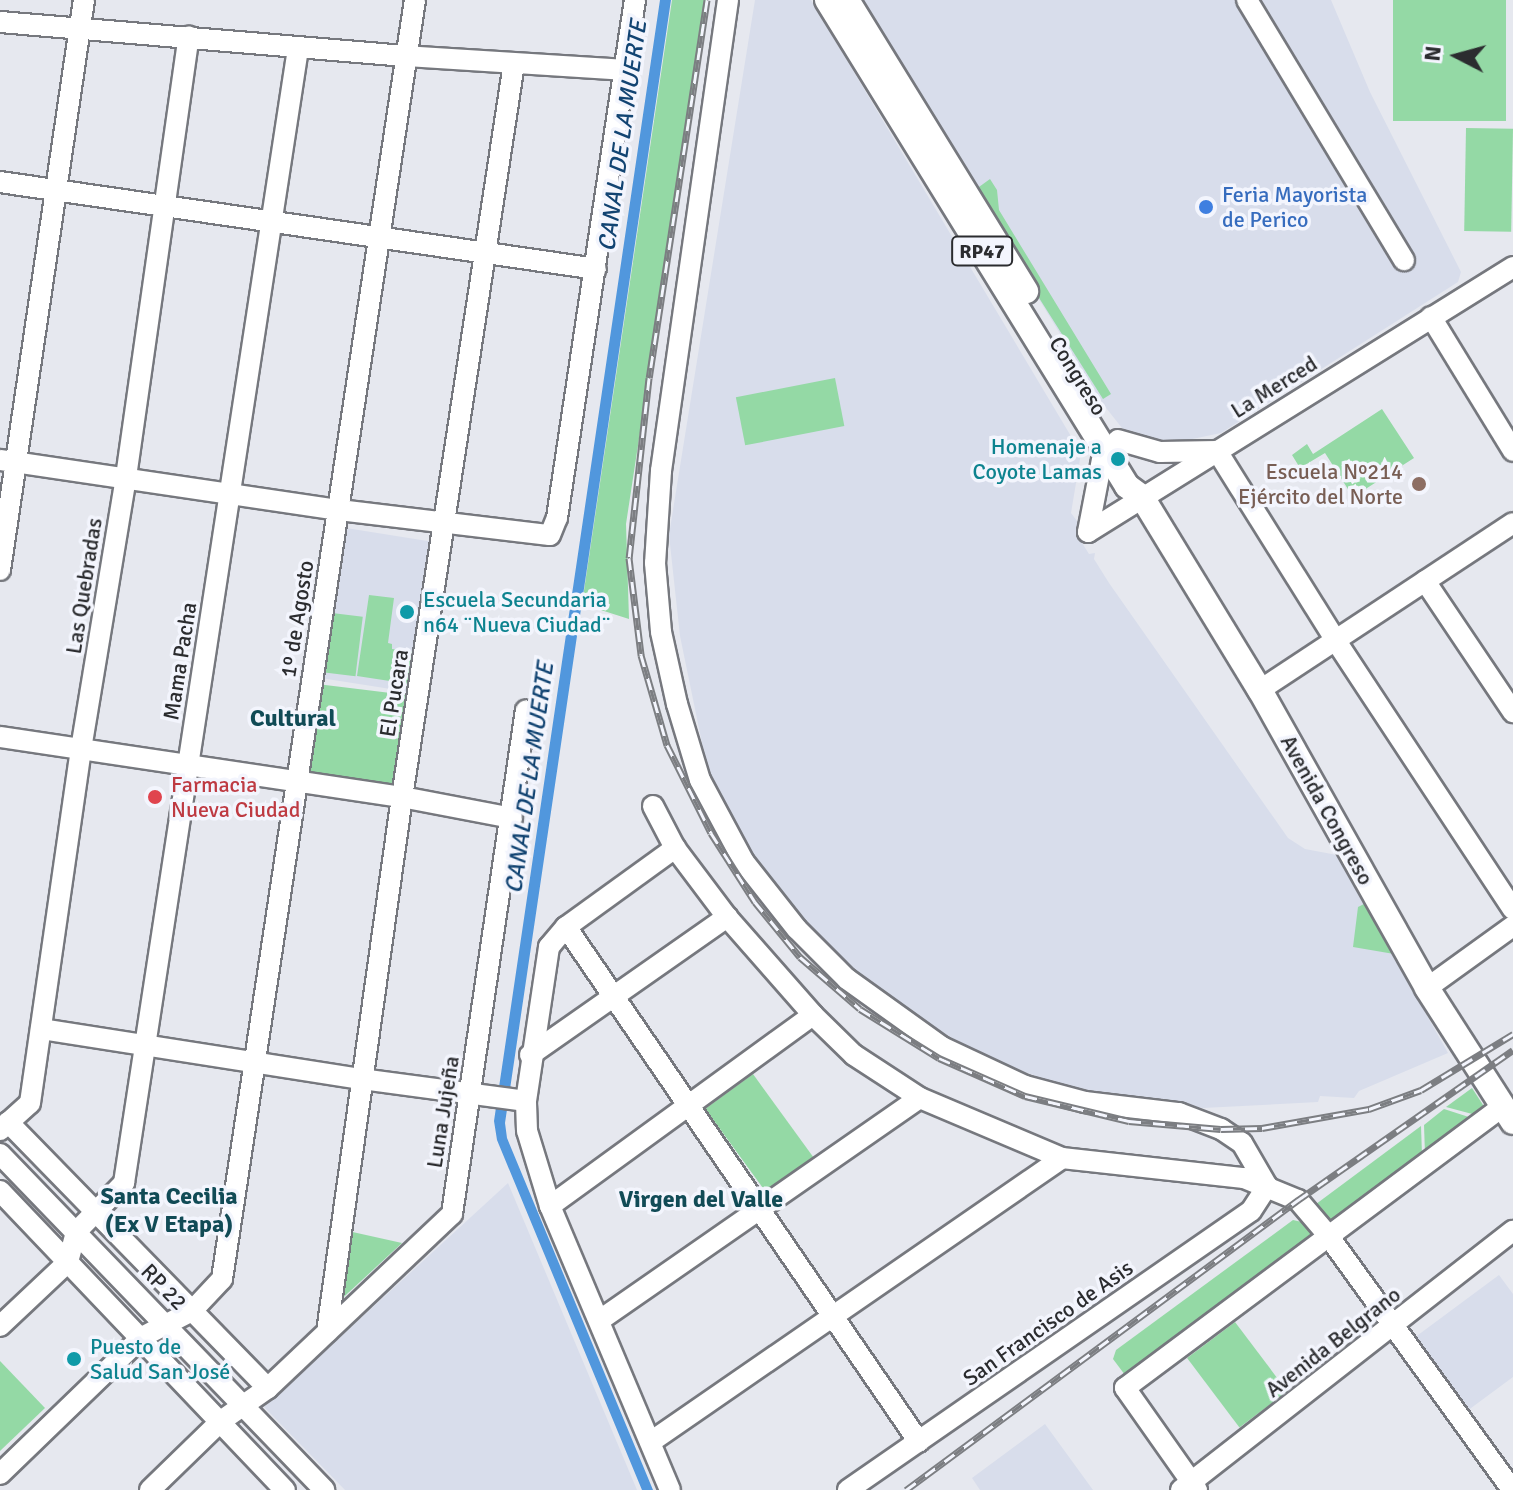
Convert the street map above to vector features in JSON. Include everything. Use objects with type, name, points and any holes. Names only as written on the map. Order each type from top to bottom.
[{"type":"main road","name":"Congreso","points":[[827,0],[1111,445],[1141,478],[1142,497]]},
{"type":"main road","name":"Congreso","points":[[847,0],[1111,445]]},
{"type":"main road","name":"Avenida Congreso","points":[[1142,497],[1260,690],[1427,988],[1508,1115]]},
{"type":"street","points":[[0,570],[8,462],[56,190],[84,0]]},
{"type":"street","name":"1º de Agosto","points":[[0,1474],[142,1337],[192,1311],[222,1279],[415,0]]},
{"type":"street","points":[[8,462],[339,510],[550,535],[557,518],[635,0]]},
{"type":"street","points":[[728,0],[661,471],[655,563],[661,632],[677,704],[700,780],[744,862],[797,929],[847,979],[942,1047],[1025,1086],[1085,1102],[1179,1113],[1221,1129],[1242,1143],[1267,1186]]},
{"type":"street","points":[[1247,0],[1404,260]]},
{"type":"street","points":[[0,22],[80,26],[298,48],[625,70]]},
{"type":"street","name":"Las Quebradas","points":[[4,1126],[30,1103],[81,749],[126,477],[189,36]]},
{"type":"street","name":"Mama Pacha","points":[[68,1262],[76,1232],[124,1183],[298,48]]},
{"type":"street","name":"El Pucara","points":[[327,1332],[402,797],[514,63]]},
{"type":"street","points":[[0,182],[596,269]]},
{"type":"street","points":[[1431,317],[1445,300],[1494,264],[1513,256]]},
{"type":"street","points":[[1431,317],[1513,267]]},
{"type":"street","points":[[1431,317],[1513,451]]},
{"type":"street","name":"La Merced","points":[[1111,445],[1088,532],[1431,317]]},
{"type":"street","points":[[1111,445],[1160,452],[1217,451],[1336,641],[1513,909]]},
{"type":"street","points":[[1260,690],[1513,523]]},
{"type":"street","points":[[1425,581],[1513,712]]},
{"type":"street","name":"Luna Jujeña","points":[[150,1490],[221,1421],[268,1388],[452,1214],[479,1095],[526,710]]},
{"type":"street","points":[[0,737],[402,797],[512,818]]},
{"type":"street","points":[[653,806],[675,848],[727,917],[813,1015],[854,1055],[920,1098],[1062,1158],[1244,1178],[1298,1200],[1395,1326],[1512,1490]]},
{"type":"street","points":[[670,1490],[652,1441],[550,1206],[520,1100],[549,947],[566,927],[675,848]]},
{"type":"street","points":[[530,1055],[727,917]]},
{"type":"street","points":[[1427,988],[1513,926]]},
{"type":"street","points":[[566,927],[686,1107],[919,1442]]},
{"type":"street","points":[[550,1206],[813,1015]]},
{"type":"street","points":[[41,1029],[361,1079],[520,1100]]},
{"type":"street","points":[[600,1320],[920,1098]]},
{"type":"street","points":[[1189,1487],[1125,1388],[1327,1234],[1508,1115]]},
{"type":"street","points":[[4,1126],[96,1211],[268,1388]]},
{"type":"street","name":"RP 22","points":[[0,1154],[325,1490]]},
{"type":"street","points":[[652,1441],[1062,1158]]},
{"type":"street","name":"San Francisco de Asis","points":[[848,1490],[1251,1211],[1267,1186]]},
{"type":"street","points":[[0,1191],[285,1490]]},
{"type":"street","name":"Avenida Belgrano","points":[[1189,1487],[1513,1231]]},
{"type":"street","points":[[0,1326],[68,1262]]},
{"type":"shaded area","points":[[755,0],[811,0],[1081,453],[1071,513],[1080,525],[1077,535],[1089,554],[1095,553],[1094,559],[1109,583],[1288,838],[1305,849],[1337,855],[1448,1053],[1359,1091],[1354,1098],[1320,1096],[1318,1102],[1203,1108],[1078,1091],[994,1061],[913,1016],[860,977],[812,932],[758,865],[709,777],[680,636],[669,535]]},
{"type":"shaded area","name":"Feria Mayorista de Perico","points":[[856,0],[1331,0],[1370,92],[1461,272],[1458,282],[1221,433],[1178,442],[1138,437],[1122,428],[1103,404]]},
{"type":"shaded area","points":[[346,528],[437,542],[413,693],[322,678]]},
{"type":"shaded area","points":[[508,1183],[637,1490],[345,1490],[264,1407]]},
{"type":"shaded area","points":[[1499,1275],[1513,1294],[1513,1377],[1467,1411],[1414,1338]]},
{"type":"shaded area","points":[[1045,1424],[1093,1490],[980,1490],[972,1478]]},
{"type":"green space","points":[[672,0],[706,0],[626,524],[629,619],[582,604]]},
{"type":"green space","points":[[1393,0],[1506,0],[1506,121],[1393,121]]},
{"type":"green space","points":[[1466,128],[1513,129],[1511,232],[1464,231]]},
{"type":"green space","points":[[990,179],[997,190],[999,210],[1111,394],[1103,399],[972,192]]},
{"type":"green space","points":[[835,378],[844,426],[745,445],[736,397]]},
{"type":"green space","points":[[1382,409],[1414,458],[1353,497],[1325,453],[1300,468],[1292,455],[1307,444],[1313,454]]},
{"type":"green space","points":[[369,595],[394,598],[388,643],[392,644],[392,649],[421,653],[416,685],[357,676]]},
{"type":"green space","points":[[332,613],[363,617],[355,676],[325,673]]},
{"type":"green space","points":[[317,684],[417,696],[406,791],[305,778]]},
{"type":"green space","points":[[1366,903],[1394,954],[1353,947],[1358,907]]},
{"type":"green space","points":[[753,1074],[814,1158],[766,1193],[705,1109]]},
{"type":"green space","points":[[1472,1088],[1485,1108],[1476,1115],[1446,1107]]},
{"type":"green space","points":[[1444,1109],[1475,1119],[1425,1154],[1424,1125]]},
{"type":"green space","points":[[1421,1126],[1422,1155],[1327,1223],[1308,1210]]},
{"type":"green space","points":[[1293,1220],[1306,1223],[1314,1232],[1125,1375],[1113,1359],[1116,1350]]},
{"type":"green space","points":[[348,1231],[402,1243],[334,1306]]},
{"type":"green space","points":[[1235,1322],[1287,1391],[1239,1428],[1187,1358]]},
{"type":"green space","points":[[0,1361],[45,1408],[0,1451]]},
{"type":"water","points":[[660,0],[671,0],[505,1123],[507,1138],[653,1490],[642,1490],[497,1140],[494,1121]]},
{"type":"railway","points":[[707,0],[649,378],[629,558],[641,655],[667,745],[711,833],[755,902],[800,957],[860,1009],[939,1058],[1025,1096],[1129,1121],[1221,1129],[1262,1128],[1369,1109],[1421,1090],[1513,1034]]},
{"type":"railway","points":[[906,1490],[1298,1200],[1513,1050]]},
{"type":"place","name":"Feria Mayorista de Perico","points":[[1206,207]]},
{"type":"place","name":"Homenaje a Coyote Lamas","points":[[1118,459]]},
{"type":"place","name":"Escuela Nº214 Ejército del Norte","points":[[1419,484]]},
{"type":"place","name":"Escuela Secundaria n64 ¨Nueva Ciudad¨","points":[[407,612]]},
{"type":"place","name":"Farmacia Nueva Ciudad","points":[[155,797]]},
{"type":"place","name":"Puesto de Salud San José","points":[[74,1359]]},
{"type":"district","name":"Cultural","points":[[293,719]]},
{"type":"district","name":"Virgen del Valle","points":[[701,1200]]},
{"type":"district","name":"Santa Cecilia (Ex V Etapa)","points":[[169,1211]]},
{"type":"water label","name":"CANAL DE LA MUERTE","points":[[623,136]]},
{"type":"water label","name":"CANAL DE LA MUERTE","points":[[530,778]]}]
